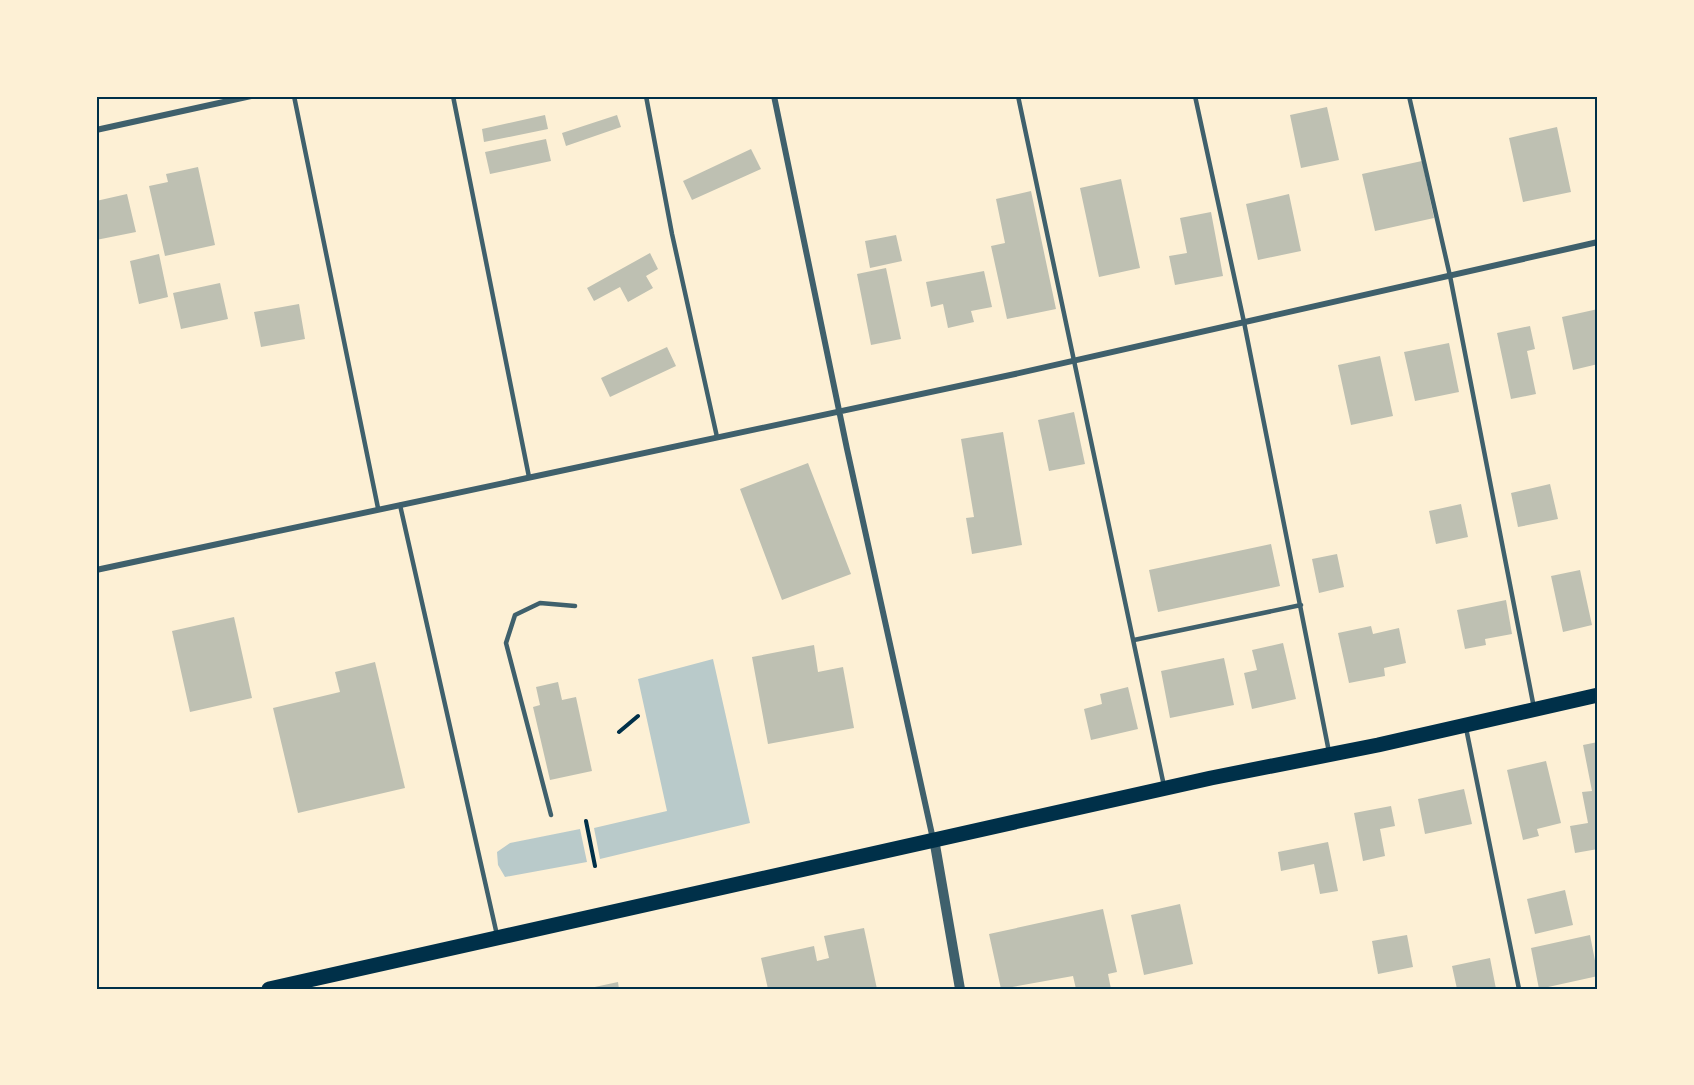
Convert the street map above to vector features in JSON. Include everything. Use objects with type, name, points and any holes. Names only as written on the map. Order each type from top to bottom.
[{"type":"main road","points":[[269,989],[933,839],[1598,695]]},
{"type":"street","points":[[96,130],[251,96]]},
{"type":"street","points":[[774,96],[839,411],[933,839],[960,989]]},
{"type":"street","points":[[96,570],[1075,360],[1598,242]]},
{"type":"lane","points":[[294,96],[378,508]]},
{"type":"lane","points":[[453,96],[528,477]]},
{"type":"lane","points":[[646,96],[672,234],[717,437]]},
{"type":"lane","points":[[1018,96],[1165,788]]},
{"type":"lane","points":[[1195,96],[1244,322],[1330,754]]},
{"type":"lane","points":[[1409,96],[1450,276],[1534,710]]},
{"type":"lane","points":[[400,505],[497,938]]},
{"type":"lane","points":[[551,815],[506,644],[515,615],[540,603],[575,606]]},
{"type":"lane","points":[[1134,640],[1300,605]]},
{"type":"lane","points":[[1466,725],[1519,989]]},
{"type":"path","points":[[619,732],[638,716]]},
{"type":"path","points":[[586,821],[595,866]]},
{"type":"shaded area","points":[[713,659],[750,823],[600,859],[594,828],[667,811],[638,679]]},
{"type":"shaded area","points":[[580,829],[587,862],[505,877],[498,865],[497,852],[510,843]]},
{"type":"building","points":[[1327,107],[1339,160],[1301,168],[1290,115]]},
{"type":"building","points":[[545,115],[548,129],[484,142],[482,129]]},
{"type":"building","points":[[617,115],[621,127],[566,146],[562,133]]},
{"type":"building","points":[[1557,127],[1571,192],[1523,202],[1509,138]]},
{"type":"building","points":[[546,139],[551,161],[490,174],[485,152]]},
{"type":"building","points":[[751,149],[761,169],[692,200],[683,181]]},
{"type":"building","points":[[1422,161],[1434,218],[1375,231],[1362,174]]},
{"type":"building","points":[[198,167],[215,245],[165,256],[149,186],[168,182],[166,174]]},
{"type":"building","points":[[1121,179],[1140,268],[1099,277],[1080,188]]},
{"type":"building","points":[[1031,191],[1056,309],[1007,319],[991,246],[1005,243],[996,199]]},
{"type":"building","points":[[127,194],[136,232],[96,240],[96,201]]},
{"type":"building","points":[[1289,194],[1301,251],[1258,260],[1246,204]]},
{"type":"building","points":[[1211,212],[1223,276],[1175,285],[1169,256],[1187,253],[1180,218]]},
{"type":"building","points":[[896,235],[902,261],[870,268],[865,241]]},
{"type":"building","points":[[650,253],[658,269],[646,276],[653,288],[628,302],[620,287],[594,301],[587,288]]},
{"type":"building","points":[[159,254],[168,297],[139,304],[130,261]]},
{"type":"building","points":[[886,268],[901,339],[871,345],[857,274]]},
{"type":"building","points":[[984,271],[992,307],[971,311],[974,322],[948,328],[943,304],[931,307],[926,282]]},
{"type":"building","points":[[220,283],[228,319],[181,329],[173,293]]},
{"type":"building","points":[[299,304],[305,339],[261,347],[254,312]]},
{"type":"building","points":[[1598,309],[1598,364],[1573,370],[1562,317]]},
{"type":"building","points":[[1530,326],[1535,349],[1527,351],[1536,394],[1511,399],[1497,333]]},
{"type":"building","points":[[1449,343],[1459,392],[1415,401],[1404,352]]},
{"type":"building","points":[[667,347],[676,366],[610,397],[601,378]]},
{"type":"building","points":[[1380,356],[1393,416],[1351,425],[1338,365]]},
{"type":"building","points":[[1074,412],[1085,464],[1049,471],[1038,420]]},
{"type":"building","points":[[1003,432],[1022,545],[972,554],[966,518],[974,517],[961,439]]},
{"type":"building","points":[[808,463],[851,574],[782,600],[740,489]]},
{"type":"building","points":[[1550,484],[1558,519],[1518,527],[1511,493]]},
{"type":"building","points":[[1461,504],[1468,537],[1436,544],[1429,511]]},
{"type":"building","points":[[1271,544],[1280,586],[1158,612],[1149,570]]},
{"type":"building","points":[[1337,554],[1344,587],[1319,593],[1312,559]]},
{"type":"building","points":[[1580,570],[1592,625],[1563,632],[1551,576]]},
{"type":"building","points":[[1506,600],[1512,634],[1485,639],[1486,645],[1465,649],[1457,610]]},
{"type":"building","points":[[234,617],[252,698],[190,712],[172,631]]},
{"type":"building","points":[[1371,626],[1373,634],[1399,628],[1406,663],[1384,668],[1385,676],[1349,683],[1338,633]]},
{"type":"building","points":[[1283,643],[1296,699],[1252,709],[1244,673],[1257,670],[1252,650]]},
{"type":"building","points":[[814,645],[818,672],[843,667],[854,728],[768,744],[752,657]]},
{"type":"building","points":[[1224,658],[1234,705],[1170,718],[1161,671]]},
{"type":"building","points":[[375,662],[405,788],[298,813],[273,708],[340,692],[335,672]]},
{"type":"building","points":[[558,682],[562,700],[576,697],[592,771],[550,780],[533,707],[540,705],[536,687]]},
{"type":"building","points":[[1128,687],[1138,729],[1091,740],[1084,709],[1102,704],[1100,694]]},
{"type":"building","points":[[1598,742],[1598,849],[1575,853],[1570,826],[1588,823],[1582,792],[1592,791],[1583,745]]},
{"type":"building","points":[[1546,761],[1561,823],[1537,829],[1539,836],[1523,840],[1507,770]]},
{"type":"building","points":[[1464,789],[1472,824],[1425,834],[1418,799]]},
{"type":"building","points":[[1391,806],[1395,826],[1380,829],[1385,856],[1363,861],[1354,813]]},
{"type":"building","points":[[1328,842],[1338,891],[1320,894],[1314,864],[1281,871],[1278,852]]},
{"type":"building","points":[[1565,890],[1573,925],[1535,934],[1527,899]]},
{"type":"building","points":[[1180,904],[1193,964],[1144,975],[1131,915]]},
{"type":"building","points":[[1103,909],[1117,972],[1108,974],[1111,989],[1076,989],[1073,976],[1001,989],[989,934]]},
{"type":"building","points":[[864,928],[877,989],[768,989],[761,958],[814,946],[817,961],[829,958],[824,936]]},
{"type":"building","points":[[1407,935],[1413,967],[1378,974],[1372,941]]},
{"type":"building","points":[[1590,935],[1598,976],[1539,989],[1531,948]]},
{"type":"building","points":[[1490,958],[1496,989],[1457,989],[1452,966]]},
{"type":"building","points":[[618,982],[619,989],[590,989],[590,988]]}]
